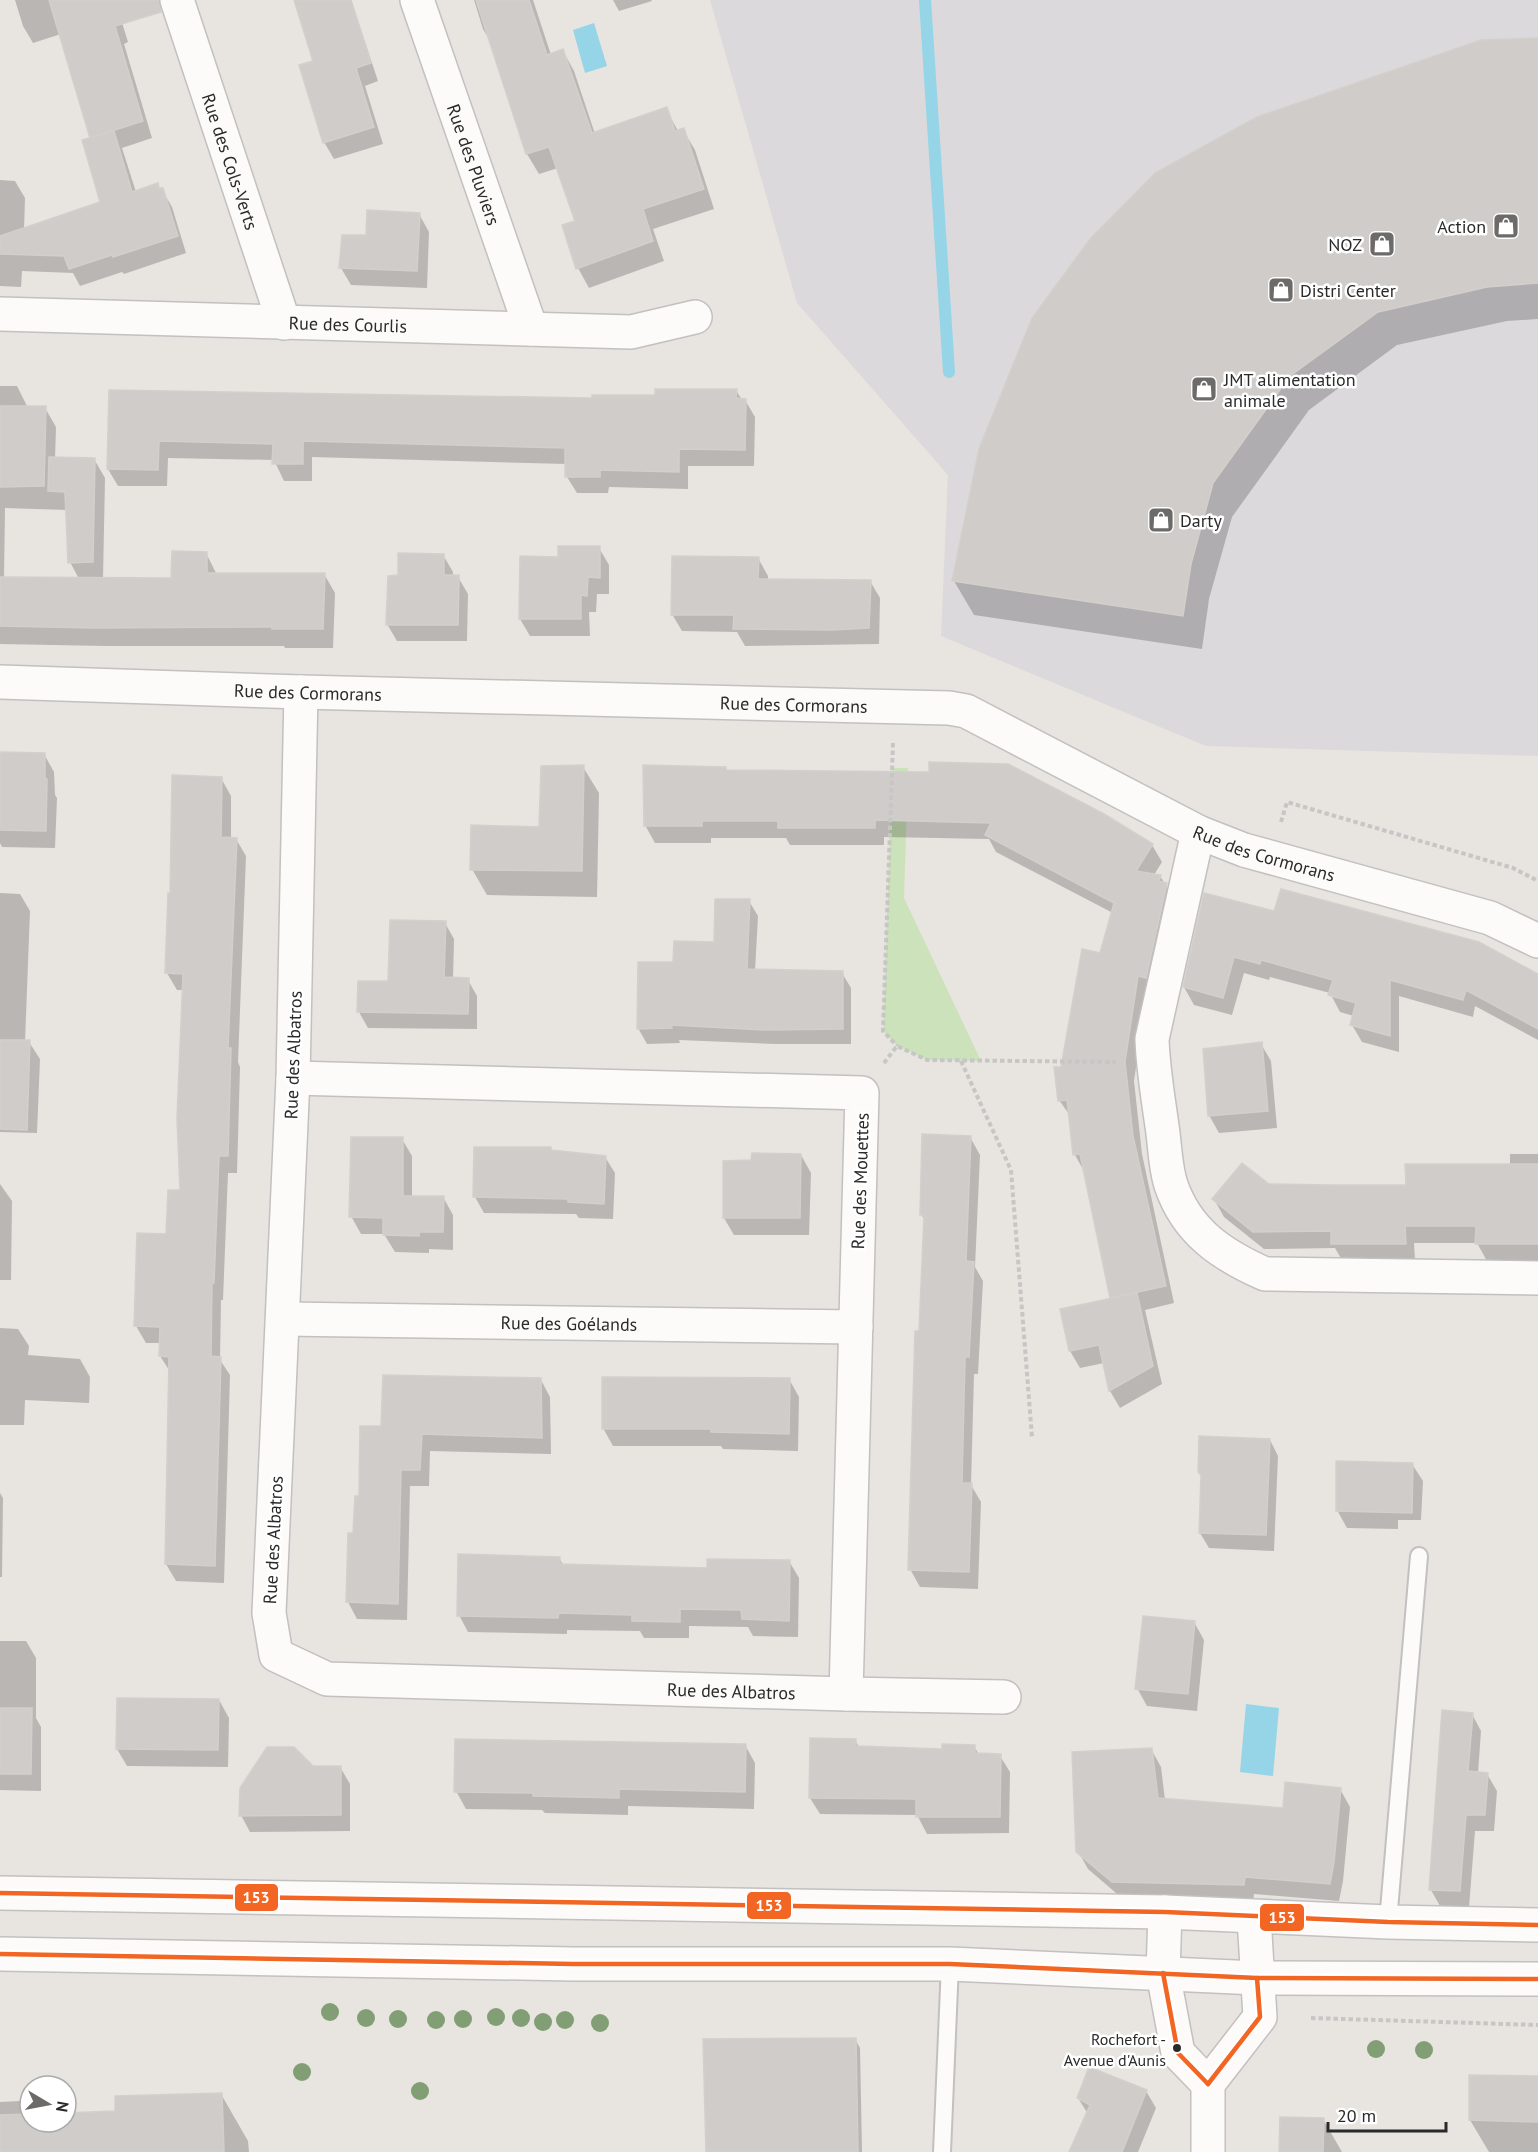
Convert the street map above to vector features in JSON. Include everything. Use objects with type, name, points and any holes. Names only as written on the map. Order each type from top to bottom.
[{"type":"street","name":"Rue des Cols-Verts","points":[[177,0],[284,323]]},
{"type":"street","name":"Rue des Pluviers","points":[[417,0],[531,329]]},
{"type":"street","name":"Rue des Courlis","points":[[0,314],[630,332],[695,317]]},
{"type":"street","name":"Rue des Cormorans","points":[[0,682],[949,708],[966,711],[1198,832],[1271,858],[1490,918],[1538,941]]},
{"type":"street","name":"Rue des Albatros","points":[[301,692],[293,1078],[284,1319],[269,1613],[276,1654],[327,1678],[846,1695],[1004,1697]]},
{"type":"street","points":[[1198,832],[1152,1039],[1152,1062],[1171,1184],[1184,1214],[1204,1239],[1236,1261],[1265,1274],[1538,1278]]},
{"type":"street","name":"Rue des Mouettes","points":[[293,1078],[862,1093],[846,1695]]},
{"type":"street","name":"Rue des Goélands","points":[[284,1319],[856,1327]]},
{"type":"street","points":[[0,1893],[1165,1912],[1388,1922],[1538,1925]]},
{"type":"street","points":[[1165,1912],[1163,1973],[1178,2053],[1208,2084]]},
{"type":"street","points":[[1209,2152],[1208,2084],[1260,2017],[1254,1917]]},
{"type":"street","points":[[0,1954],[573,1964],[950,1964],[1257,1978],[1538,1979]]},
{"type":"lane","points":[[1388,1922],[1419,1556]]},
{"type":"lane","points":[[942,2152],[950,1964]]},
{"type":"path","points":[[894,707],[883,1031],[897,1046],[927,1060],[1152,1062]]},
{"type":"path","points":[[1271,858],[1287,802],[1514,868],[1538,881]]},
{"type":"path","points":[[862,1093],[897,1046]]},
{"type":"path","points":[[961,1061],[1011,1170],[1032,1437]]},
{"type":"path","points":[[1260,2017],[1538,2025]]},
{"type":"shaded area","points":[[710,0],[1538,0],[1538,756],[1206,746],[941,636],[948,475],[797,303]]},
{"type":"green space","points":[[892,768],[908,768],[904,898],[981,1061],[927,1060],[897,1046],[883,1031]]},
{"type":"water","points":[[594,23],[607,66],[585,73],[573,30]]},
{"type":"water","points":[[1246,1704],[1279,1708],[1273,1776],[1240,1772]]},
{"type":"building","points":[[49,0],[159,0],[161,12],[115,26],[143,121],[90,138]]},
{"type":"building","points":[[294,0],[351,0],[371,63],[356,68],[374,127],[323,143],[299,65],[313,61]]},
{"type":"building","points":[[476,0],[529,0],[547,55],[563,49],[592,133],[667,107],[675,131],[684,128],[704,189],[643,209],[653,241],[576,269],[562,225],[575,221],[549,147],[526,154]]},
{"type":"building","points":[[1538,38],[1538,283],[1487,287],[1378,312],[1290,376],[1213,483],[1191,564],[1183,616],[952,581],[979,449],[1032,318],[1090,239],[1155,173],[1257,117],[1481,40]]},
{"type":"building","points":[[114,131],[132,192],[158,183],[159,188],[163,188],[178,236],[69,269],[64,256],[0,254],[0,236],[100,202],[82,140]]},
{"type":"building","points":[[367,210],[420,213],[417,271],[339,268],[342,235],[366,235]]},
{"type":"building","points":[[655,389],[737,389],[736,398],[746,399],[745,450],[679,449],[679,472],[600,470],[600,477],[565,477],[565,448],[303,441],[303,464],[272,464],[273,444],[159,441],[158,470],[107,469],[109,390],[592,398],[592,395],[655,395]]},
{"type":"building","points":[[0,406],[46,406],[44,486],[0,487]]},
{"type":"building","points":[[49,457],[95,458],[93,562],[68,563],[65,492],[48,491]]},
{"type":"building","points":[[558,546],[600,546],[600,578],[588,577],[587,596],[581,595],[581,619],[519,619],[520,556],[558,557]]},
{"type":"building","points":[[172,551],[207,552],[207,573],[325,573],[323,629],[0,626],[0,577],[171,578]]},
{"type":"building","points":[[398,553],[444,554],[444,575],[459,575],[458,625],[386,625],[388,576],[398,575]]},
{"type":"building","points":[[672,556],[759,557],[758,579],[871,580],[869,628],[733,629],[734,615],[671,615]]},
{"type":"building","points":[[0,752],[45,753],[46,831],[0,830]]},
{"type":"building","points":[[929,762],[1008,764],[1104,814],[1153,844],[1136,871],[1161,875],[1159,881],[1167,883],[1146,978],[1138,976],[1125,1062],[1133,1136],[1166,1286],[1110,1298],[1080,1154],[1073,1155],[1067,1100],[1058,1101],[1054,1067],[1061,1067],[1082,949],[1100,953],[1114,903],[985,835],[991,823],[875,820],[875,828],[778,828],[778,821],[702,821],[702,826],[644,826],[643,765],[726,767],[726,770],[929,772]]},
{"type":"building","points":[[584,765],[582,871],[470,870],[471,825],[539,827],[541,766]]},
{"type":"building","points":[[172,775],[222,777],[221,837],[237,838],[228,1048],[231,1048],[228,1156],[219,1156],[214,1283],[212,1283],[211,1356],[221,1357],[215,1566],[165,1564],[169,1357],[159,1356],[160,1327],[134,1326],[137,1233],[166,1234],[168,1190],[180,1190],[177,1118],[183,974],[165,973],[168,893],[170,893]]},
{"type":"building","points":[[1281,889],[1479,942],[1538,974],[1538,1029],[1466,990],[1463,1000],[1390,980],[1390,1036],[1350,1025],[1356,1003],[1328,995],[1333,980],[1261,960],[1260,964],[1234,957],[1223,998],[1183,987],[1204,893],[1274,911]]},
{"type":"building","points":[[715,899],[750,899],[747,969],[843,971],[843,1029],[766,1030],[671,1025],[672,1028],[637,1029],[638,962],[673,962],[674,941],[714,942]]},
{"type":"building","points":[[390,920],[446,921],[444,977],[469,978],[468,1014],[357,1012],[358,981],[388,981]]},
{"type":"building","points":[[0,1040],[30,1040],[27,1130],[0,1129]]},
{"type":"building","points":[[1262,1042],[1268,1111],[1208,1116],[1203,1049]]},
{"type":"building","points":[[922,1134],[971,1136],[966,1261],[974,1262],[969,1357],[965,1357],[962,1483],[972,1483],[969,1572],[908,1570],[915,1331],[919,1331],[924,1215],[920,1215]]},
{"type":"building","points":[[351,1137],[403,1137],[403,1196],[444,1196],[443,1232],[419,1232],[419,1236],[383,1235],[383,1218],[349,1217]]},
{"type":"building","points":[[474,1147],[551,1147],[551,1150],[606,1156],[604,1204],[568,1202],[568,1199],[473,1197]]},
{"type":"building","points":[[752,1153],[801,1154],[800,1218],[723,1218],[723,1161],[751,1160]]},
{"type":"building","points":[[1242,1163],[1269,1184],[1331,1185],[1406,1185],[1405,1164],[1538,1164],[1538,1244],[1475,1244],[1476,1226],[1405,1226],[1406,1244],[1331,1244],[1331,1231],[1253,1232],[1212,1199]]},
{"type":"building","points":[[1137,1293],[1153,1366],[1109,1391],[1099,1345],[1069,1351],[1060,1309]]},
{"type":"building","points":[[383,1375],[541,1378],[542,1438],[422,1434],[420,1470],[401,1470],[398,1604],[346,1602],[348,1533],[353,1533],[355,1496],[359,1496],[360,1426],[381,1426]]},
{"type":"building","points":[[602,1377],[790,1378],[789,1434],[711,1432],[711,1429],[602,1429]]},
{"type":"building","points":[[1199,1436],[1270,1439],[1266,1535],[1199,1533],[1201,1475],[1198,1472]]},
{"type":"building","points":[[1336,1461],[1413,1463],[1412,1513],[1336,1511]]},
{"type":"building","points":[[458,1554],[560,1557],[560,1564],[707,1568],[707,1559],[790,1560],[789,1621],[742,1619],[741,1610],[680,1609],[680,1622],[632,1621],[632,1615],[559,1613],[558,1618],[457,1616]]},
{"type":"building","points":[[1143,1616],[1195,1621],[1188,1694],[1135,1689]]},
{"type":"building","points":[[117,1698],[219,1699],[218,1750],[116,1749]]},
{"type":"building","points":[[0,1708],[32,1708],[31,1774],[0,1774]]},
{"type":"building","points":[[1442,1710],[1473,1713],[1468,1771],[1488,1773],[1485,1815],[1466,1815],[1460,1891],[1429,1890]]},
{"type":"building","points":[[810,1738],[856,1739],[856,1746],[942,1749],[942,1744],[975,1745],[975,1753],[1001,1754],[1000,1817],[916,1817],[916,1799],[809,1798]]},
{"type":"building","points":[[455,1739],[746,1744],[745,1792],[619,1789],[619,1798],[533,1796],[533,1793],[454,1792]]},
{"type":"building","points":[[267,1747],[294,1747],[313,1766],[341,1766],[341,1815],[239,1816],[240,1788]]},
{"type":"building","points":[[1152,1748],[1158,1798],[1283,1808],[1285,1782],[1341,1788],[1330,1884],[1245,1877],[1244,1885],[1112,1882],[1076,1852],[1072,1752]]},
{"type":"building","points":[[856,2038],[858,2152],[706,2152],[703,2039]]},
{"type":"building","points":[[1089,2067],[1147,2090],[1122,2152],[1069,2152],[1090,2105],[1077,2098]]},
{"type":"building","points":[[1469,2075],[1538,2076],[1538,2122],[1469,2120]]},
{"type":"building","points":[[222,2093],[224,2152],[0,2152],[0,2115],[18,2114],[18,2134],[78,2134],[78,2113],[115,2111],[115,2096]]},
{"type":"building","points":[[1280,2117],[1324,2118],[1323,2152],[1279,2152]]},
{"type":"waterway","points":[[925,0],[949,372]]},
{"type":"transit line","name":"153","points":[[0,1893],[1165,1912],[1388,1922],[1538,1925]]},
{"type":"transit line","name":"153","points":[[0,1954],[573,1964],[950,1964],[1257,1978],[1538,1979]]},
{"type":"transit line","name":"153","points":[[1163,1973],[1178,2053],[1208,2084]]},
{"type":"transit line","name":"153","points":[[1208,2084],[1260,2017],[1257,1978]]},
{"type":"place","name":"Action","points":[[1506,226]]},
{"type":"place","name":"NOZ","points":[[1382,244]]},
{"type":"place","name":"Distri Center","points":[[1281,290]]},
{"type":"place","name":"JMT alimentation animale","points":[[1204,389]]},
{"type":"place","name":"Darty","points":[[1161,520]]},
{"type":"place","name":"Rochefort - Avenue d'Aunis","points":[[1177,2048]]}]
